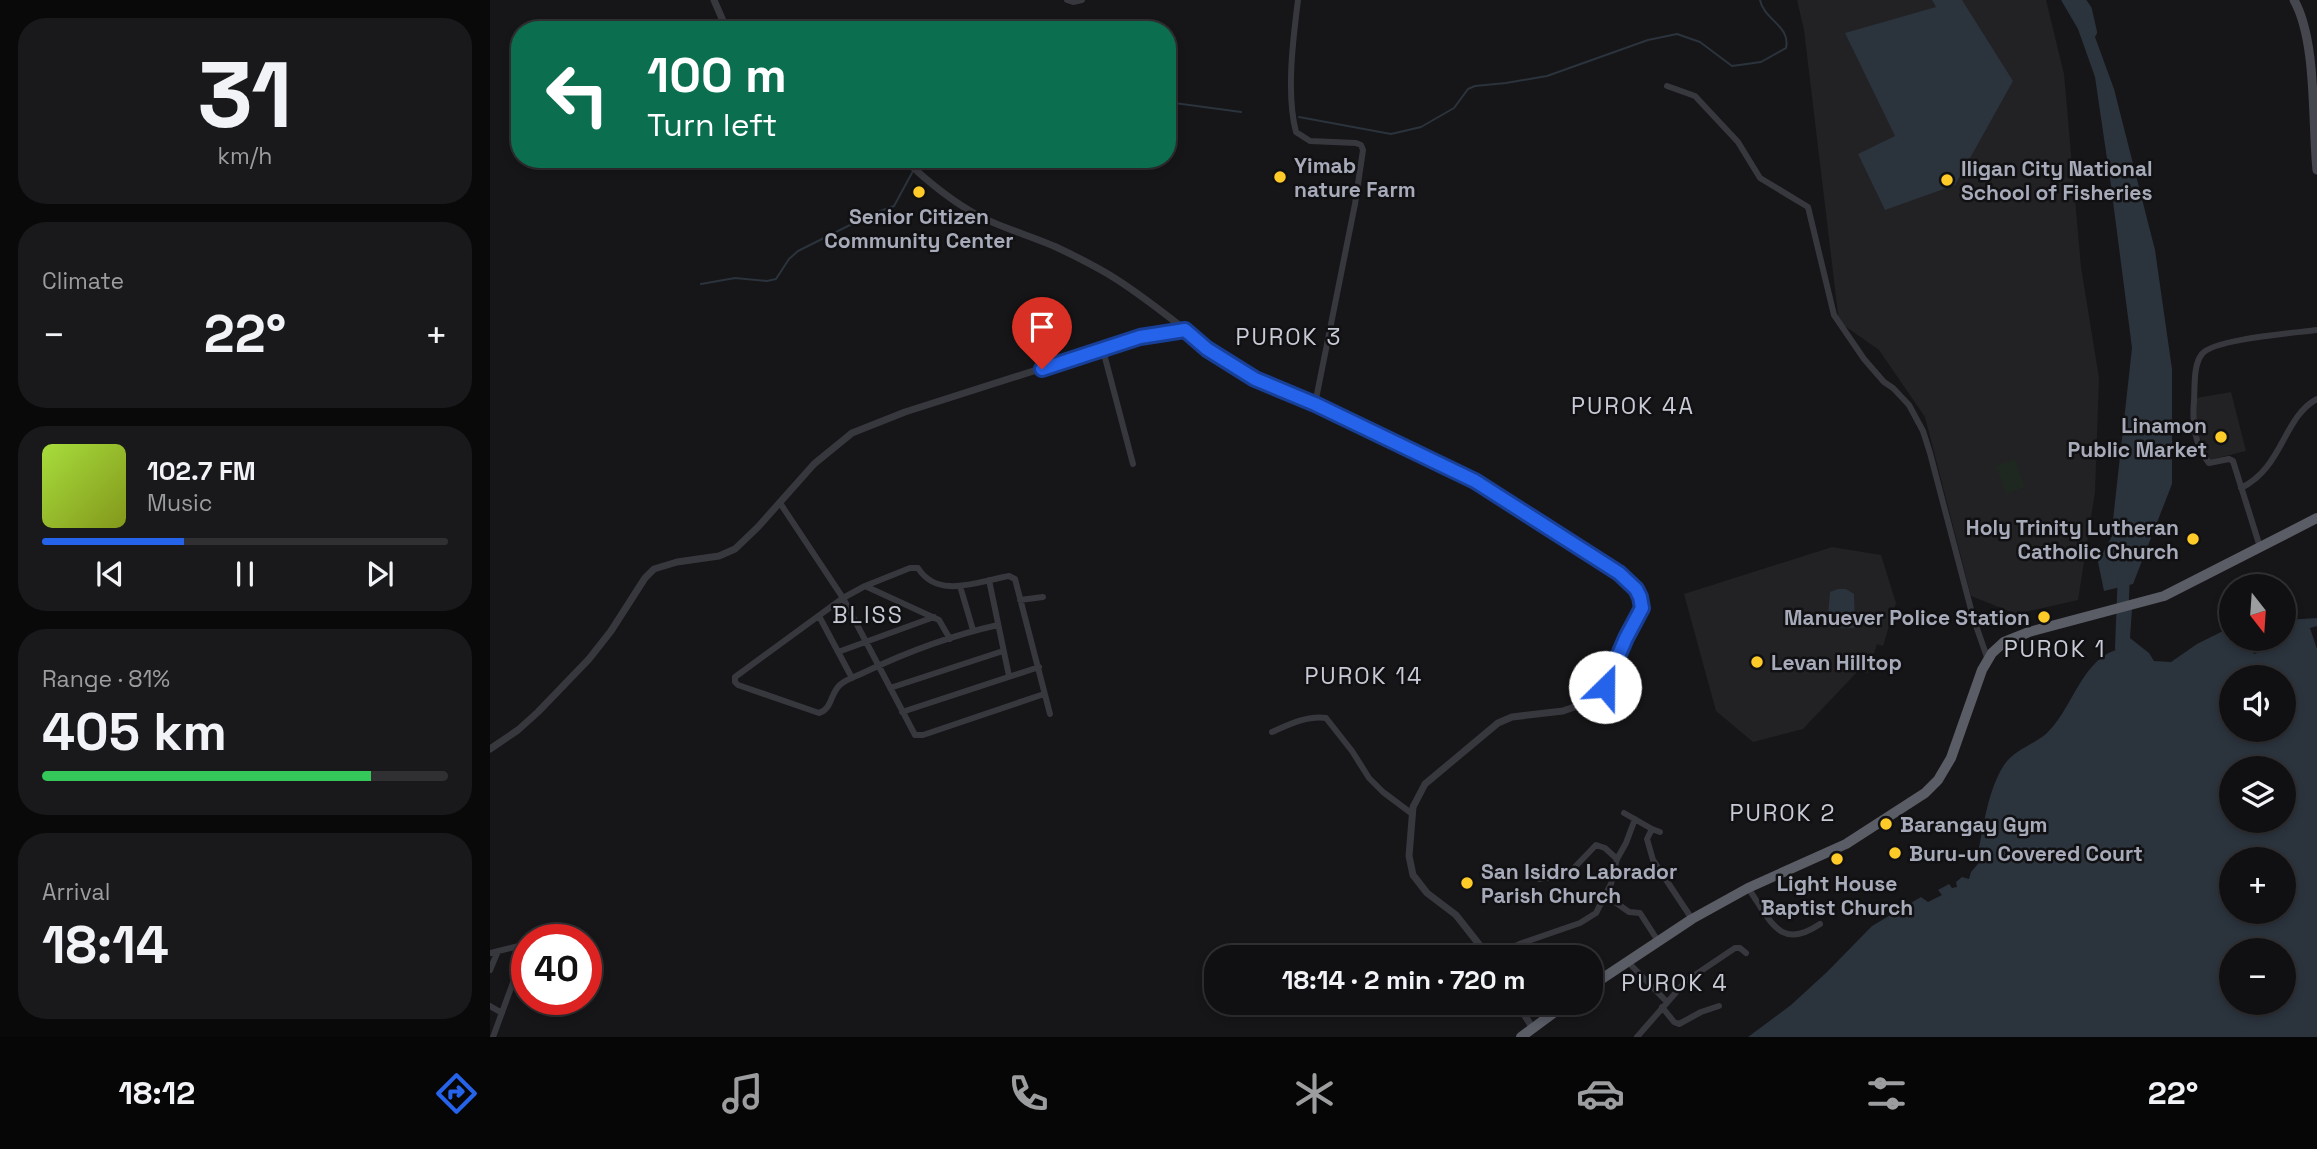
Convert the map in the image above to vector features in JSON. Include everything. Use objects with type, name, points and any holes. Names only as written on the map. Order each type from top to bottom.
[{"type":"highway","points":[[1603,978],[1692,919],[1748,888],[1846,844],[1925,793],[1944,771],[1951,758],[1966,711],[1988,660],[1997,647],[2014,637],[2155,599],[2317,518]]},
{"type":"highway","points":[[1521,1037],[1550,1015]]},
{"type":"main road","points":[[2294,0],[2306,23],[2311,48],[2317,170]]},
{"type":"street","points":[[714,0],[723,21]]},
{"type":"street","points":[[1068,0],[1082,0]]},
{"type":"street","points":[[1298,0],[1293,38],[1292,107],[1296,132],[1310,141],[1356,143],[1361,145],[1363,150],[1356,204],[1315,404]]},
{"type":"street","points":[[1667,86],[1695,96],[1738,142],[1760,178],[1808,207],[1834,315],[1864,359],[1909,405],[1923,431],[1973,617],[1988,660]]},
{"type":"street","points":[[914,168],[943,194],[982,217],[1054,246],[1114,278],[1207,349],[1255,379],[1315,404],[1475,481],[1619,573],[1636,589],[1642,603],[1640,613],[1626,638],[1609,681],[1597,696],[1582,705],[1563,711],[1512,717],[1497,723],[1425,784],[1417,796],[1411,813],[1409,856],[1413,875],[1427,893],[1456,915],[1480,945]]},
{"type":"street","points":[[490,749],[538,712],[589,659],[654,569],[727,553],[746,540],[814,464],[852,433],[905,412],[1140,337],[1185,330]]},
{"type":"street","points":[[2260,547],[2234,461],[2229,459],[2209,463],[2197,440],[2193,413],[2199,358],[2210,347],[2226,342],[2317,330]]},
{"type":"street","points":[[1103,350],[1133,464]]},
{"type":"street","points":[[2241,488],[2258,479],[2268,468],[2304,410],[2317,400]]},
{"type":"street","points":[[780,503],[843,598],[915,734],[923,736],[1044,694]]},
{"type":"street","points":[[998,625],[974,630],[852,678],[840,684],[826,711],[819,713],[735,682],[735,677],[843,598],[865,586],[915,567],[938,586],[960,586],[1013,577],[1050,714]]},
{"type":"street","points":[[989,580],[1009,676]]},
{"type":"street","points":[[865,586],[934,617],[941,622],[950,639]]},
{"type":"street","points":[[960,586],[974,630]]},
{"type":"street","points":[[1020,600],[1043,597]]},
{"type":"street","points":[[819,616],[852,678]]},
{"type":"street","points":[[838,652],[934,617]]},
{"type":"street","points":[[890,688],[1003,651]]},
{"type":"street","points":[[902,712],[1039,667]]},
{"type":"street","points":[[1272,732],[1302,720],[1324,717],[1352,751],[1369,778],[1411,813]]},
{"type":"street","points":[[1624,813],[1660,832]]},
{"type":"street","points":[[1517,945],[1596,914],[1611,884],[1617,859],[1635,819]]},
{"type":"street","points":[[1653,829],[1647,842],[1651,854],[1692,919]]},
{"type":"street","points":[[1539,879],[1573,869],[1596,845],[1605,848],[1617,859]]},
{"type":"street","points":[[1748,888],[1773,924],[1786,935],[1802,934],[1820,924]]},
{"type":"street","points":[[1605,895],[1629,912],[1640,913],[1658,941]]},
{"type":"street","points":[[490,953],[523,945],[526,947],[492,1037]]},
{"type":"street","points":[[1637,1037],[1664,1004],[1694,975],[1735,948],[1746,953]]},
{"type":"street","points":[[490,970],[498,951]]},
{"type":"street","points":[[1627,961],[1664,1004],[1674,1022],[1679,1024],[1719,1006]]},
{"type":"street","points":[[490,1006],[502,1013]]},
{"type":"street","points":[[1524,1015],[1532,1027]]},
{"type":"shaded area","name":"Iligan City National School of Fisheries","points":[[1797,0],[2046,0],[2064,74],[2081,267],[2099,378],[2095,492],[2078,600],[2016,614],[1971,596],[1925,417],[1879,350],[1839,322],[1804,30]]},
{"type":"shaded area","points":[[1932,0],[1962,0],[2013,81],[1955,185],[1885,210],[1858,154],[1895,136],[1845,33],[1936,7]]},
{"type":"shaded area","points":[[2061,0],[2078,0],[2087,15],[2114,89],[2155,250],[2172,369],[2172,484],[2133,584],[2104,591],[2098,562],[2111,538],[2132,348],[2095,77],[2078,29]]},
{"type":"shaded area","name":"Linamon Public Market","points":[[2231,392],[2246,451],[2209,460],[2194,423],[2196,398]]},
{"type":"shaded area","points":[[2015,459],[2025,487],[2006,494],[1996,466]]},
{"type":"shaded area","points":[[1832,547],[1881,555],[1896,603],[1883,646],[1877,644],[1868,673],[1858,671],[1803,729],[1753,742],[1716,711],[1684,594]]},
{"type":"shaded area","points":[[1846,589],[1854,594],[1855,628],[1827,627],[1830,592]]},
{"type":"shaded area","points":[[2132,609],[2130,638],[2149,653],[2154,661],[2171,662],[2219,633],[2219,651],[2253,651],[2254,654],[2265,651],[2296,651],[2296,619],[2317,618],[2317,626],[2310,628],[2317,649],[2317,1037],[1748,1037],[1791,1005],[1872,926],[1921,897],[1928,902],[1942,895],[1938,890],[1949,884],[1952,888],[1957,887],[1956,882],[1962,877],[1969,879],[1971,872],[1983,858],[1978,853],[1990,796],[2004,765],[2013,755],[2047,733],[2099,659],[2126,648],[2118,645],[2118,613]]},
{"type":"waterway","points":[[1299,117],[1391,134],[1421,127],[1454,108],[1468,89],[1475,86],[1547,76],[1648,40],[1677,34],[1700,42],[1732,66],[1761,62],[1786,48],[1786,40],[1785,34],[1766,13],[1760,0]]},
{"type":"waterway","points":[[2079,0],[2086,10],[2091,32]]},
{"type":"waterway","points":[[1176,103],[1241,112]]},
{"type":"waterway","points":[[701,284],[735,278],[767,281],[776,279],[789,259],[798,251],[894,206],[913,171]]},
{"type":"waterway","points":[[2121,648],[2124,571]]},
{"type":"place","name":"Yimab nature Farm","points":[[1280,177]]},
{"type":"place","name":"Iligan City National School of Fisheries","points":[[1947,180]]},
{"type":"place","name":"Senior Citizen Community Center","points":[[919,192]]},
{"type":"place","name":"Linamon Public Market","points":[[2221,437]]},
{"type":"place","name":"Holy Trinity Lutheran Catholic Church","points":[[2193,539]]},
{"type":"place","name":"Manuever Police Station","points":[[2044,617]]},
{"type":"place","name":"Levan Hilltop","points":[[1757,662]]},
{"type":"place","name":"Barangay Gym","points":[[1886,824]]},
{"type":"place","name":"Buru-un Covered Court","points":[[1895,853]]},
{"type":"place","name":"Light House Baptist Church","points":[[1837,859]]},
{"type":"place","name":"San Isidro Labrador Parish Church","points":[[1467,883]]},
{"type":"district","name":"PUROK 3","points":[[1289,337]]},
{"type":"district","name":"PUROK 4A","points":[[1633,406]]},
{"type":"district","name":"BLISS","points":[[868,615]]},
{"type":"district","name":"PUROK 1","points":[[2055,649]]},
{"type":"district","name":"PUROK 14","points":[[1364,676]]},
{"type":"district","name":"PUROK 2","points":[[1783,813]]},
{"type":"district","name":"PUROK 4","points":[[1675,983]]},
{"type":"route","points":[[1042,369],[1140,337],[1185,330],[1207,349],[1255,379],[1315,404],[1475,481],[1619,573],[1636,589],[1642,608],[1605,687]]}]
